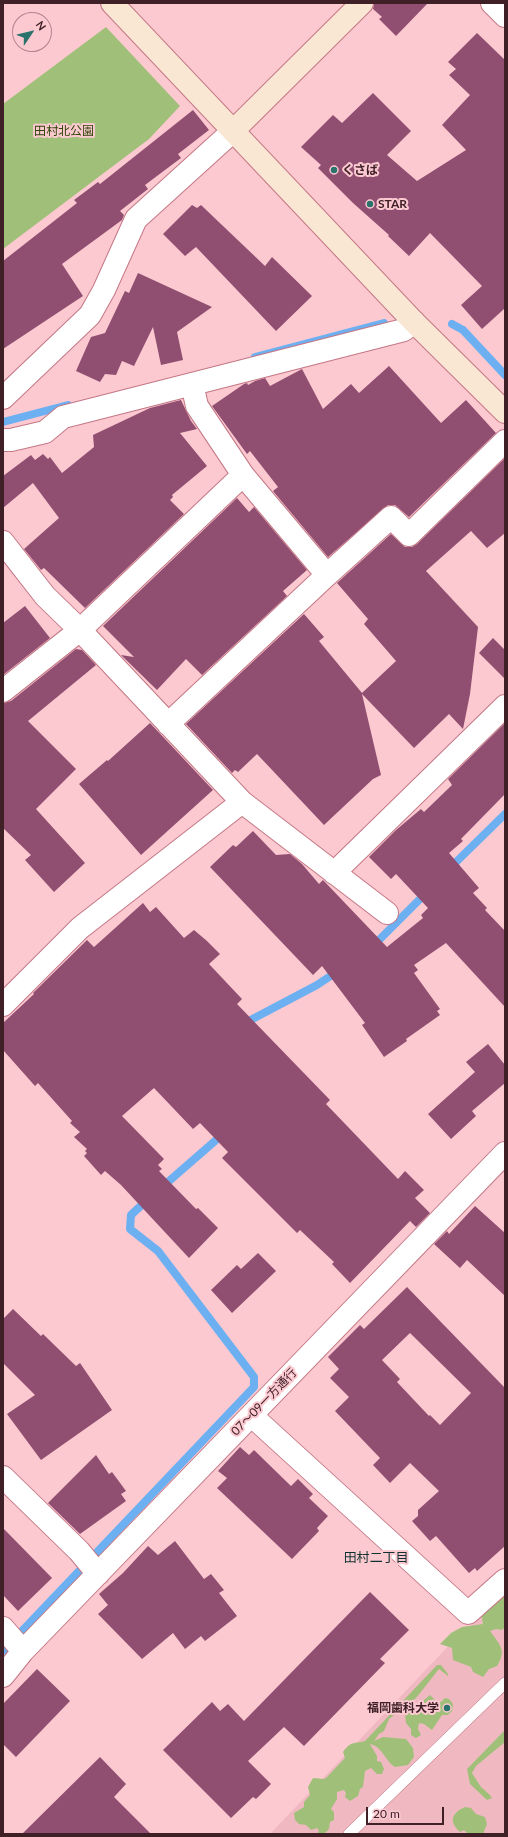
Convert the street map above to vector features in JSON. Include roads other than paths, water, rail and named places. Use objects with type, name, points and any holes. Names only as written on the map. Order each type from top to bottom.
[{"type":"street","points":[[112,3],[414,322],[505,412]]},
{"type":"street","points":[[3,398],[90,315],[104,290],[136,219],[233,132],[362,3]]},
{"type":"street","points":[[492,3],[505,16]]},
{"type":"street","points":[[3,440],[11,440],[45,432],[63,417],[404,330],[414,322]]},
{"type":"street","points":[[192,384],[197,406],[243,475],[327,575]]},
{"type":"street","points":[[168,724],[391,517],[409,534],[505,441]]},
{"type":"street","points":[[3,691],[80,630],[243,475]]},
{"type":"street","points":[[3,542],[45,596],[80,630],[242,802],[387,913]]},
{"type":"street","points":[[334,872],[505,706]]},
{"type":"street","points":[[3,1005],[80,928],[242,802]]},
{"type":"street","name":"07～09一方通行","points":[[3,1676],[14,1640],[90,1564],[252,1416],[505,1153]]},
{"type":"street","points":[[252,1416],[468,1613],[505,1580]]},
{"type":"street","points":[[3,1477],[90,1564]]},
{"type":"lane","points":[[349,1834],[505,1683]]},
{"type":"waterway","points":[[255,357],[384,323]]},
{"type":"waterway","points":[[452,324],[463,330],[505,375]]},
{"type":"waterway","points":[[3,422],[68,405]]},
{"type":"waterway","points":[[449,869],[505,814]]},
{"type":"waterway","points":[[372,947],[427,892]]},
{"type":"waterway","points":[[243,1024],[317,985],[338,971]]},
{"type":"waterway","points":[[161,1188],[223,1134]]},
{"type":"waterway","points":[[3,1651],[254,1387],[254,1377],[158,1251],[130,1229],[131,1215],[148,1199]]},
{"type":"place","name":"くさば","points":[[334,170]]},
{"type":"place","name":"STAR","points":[[370,204]]},
{"type":"place","name":"福岡歯科大学","points":[[447,1708]]},
{"type":"district","name":"田村二丁目","points":[[376,1558]]},
{"type":"park label","name":"田村北公園","points":[[64,131]]}]
